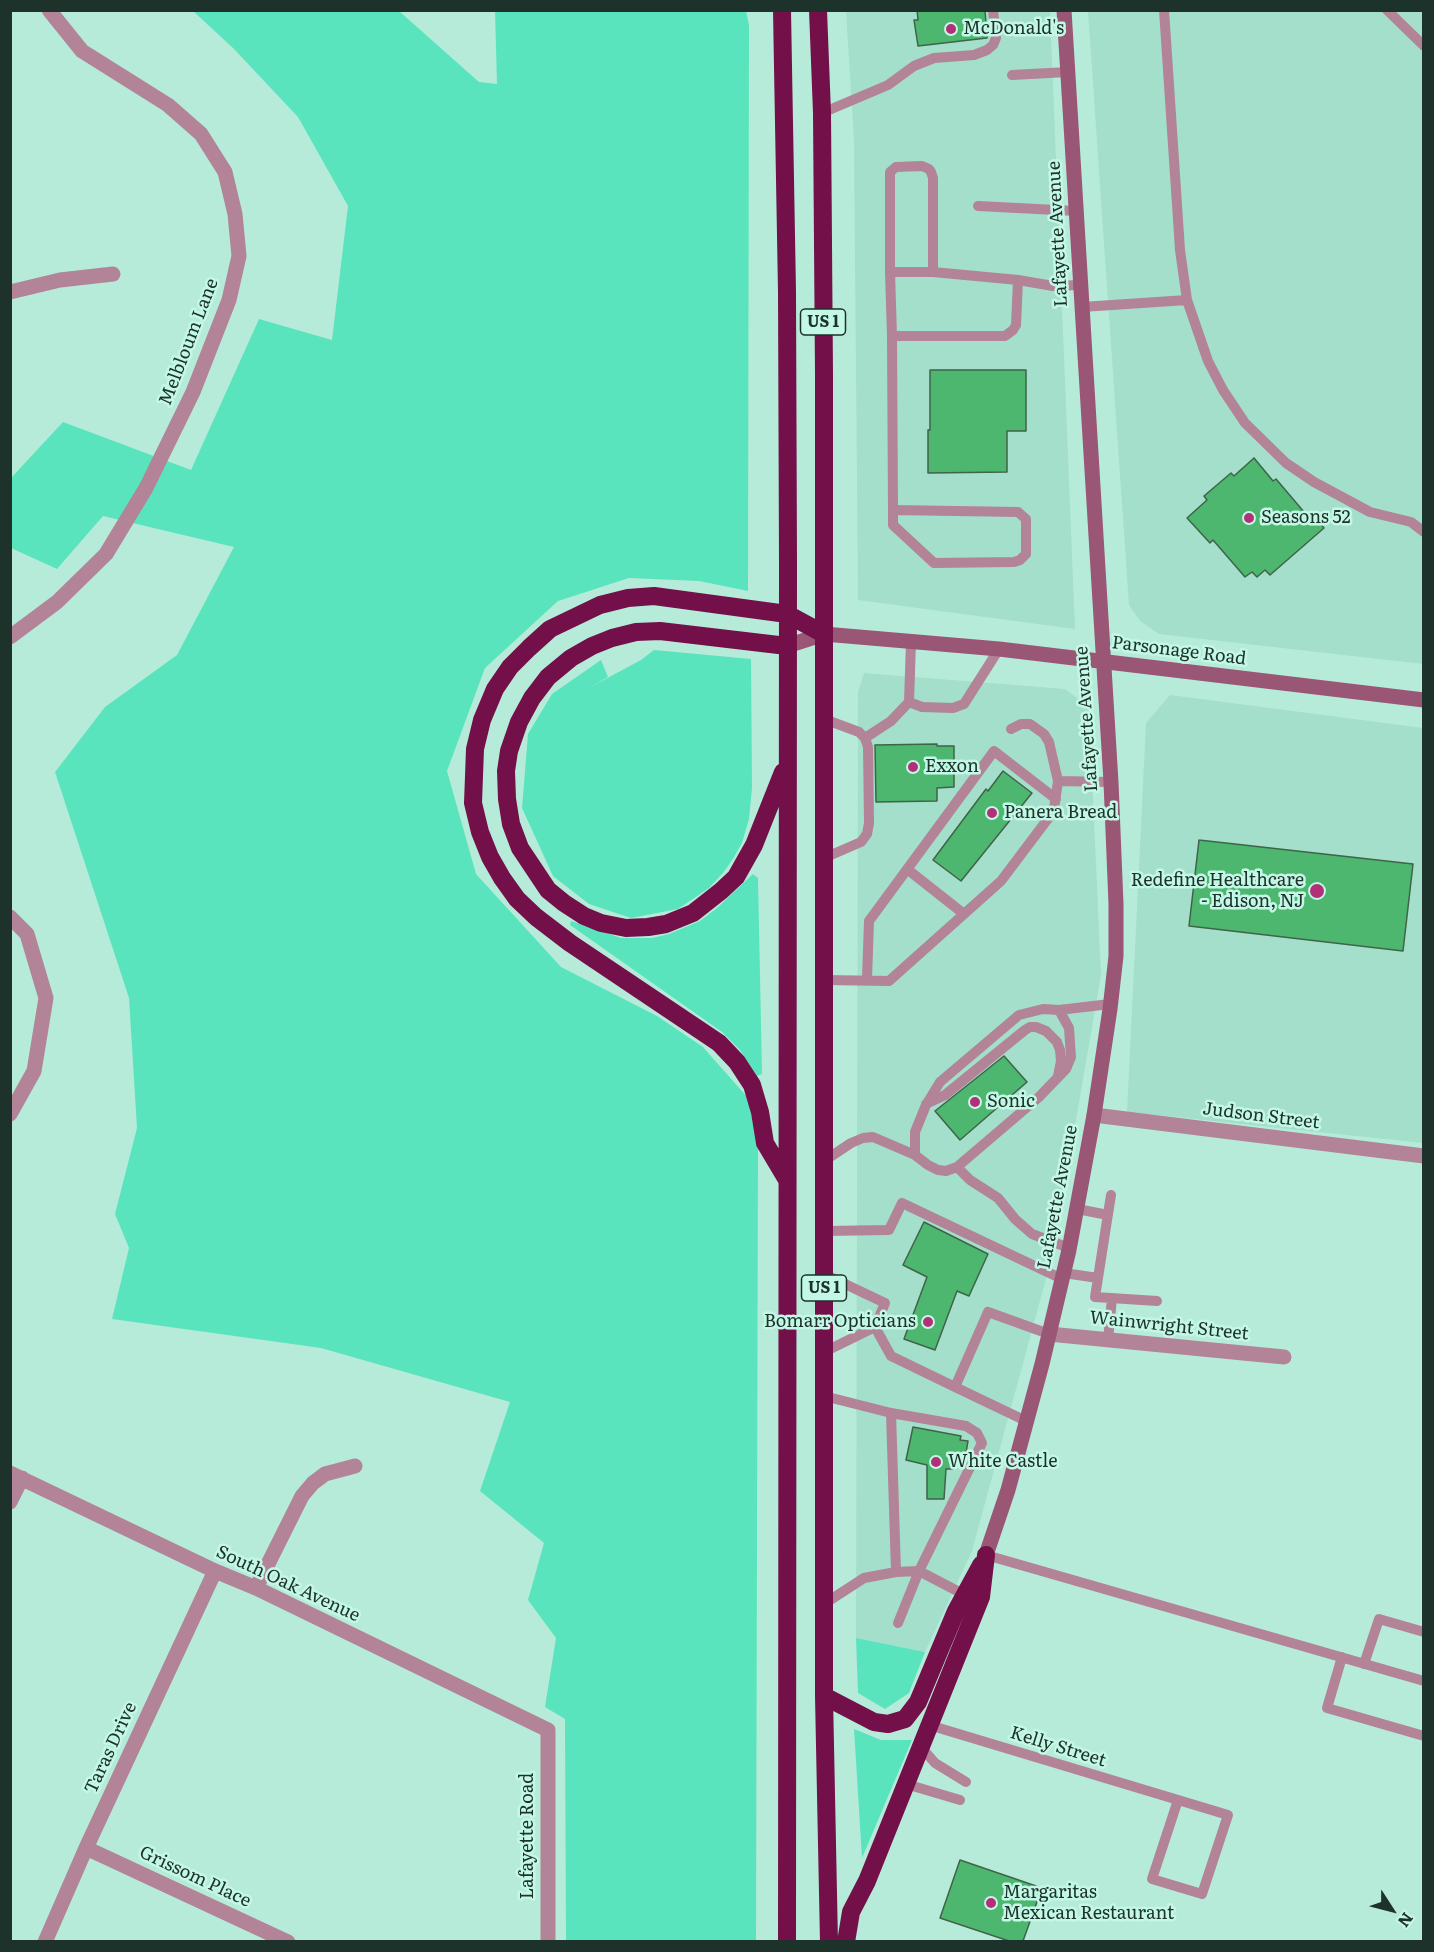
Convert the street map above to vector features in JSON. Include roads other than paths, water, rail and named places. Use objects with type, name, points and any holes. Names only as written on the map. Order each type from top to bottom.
[{"type":"highway","points":[[771,10],[783,18]]},
{"type":"highway","name":"US 1","points":[[818,10],[822,113],[825,980],[824,1696],[828,1941]]},
{"type":"highway","name":"US 1","points":[[783,18],[787,292],[787,1941]]},
{"type":"highway","points":[[787,1180],[765,1143],[760,1112],[752,1085],[737,1062],[719,1043],[570,943],[536,917],[518,899],[494,864],[480,832],[473,803],[473,778],[475,749],[495,689],[510,667],[528,648],[550,629],[578,614],[600,605],[628,598],[654,596],[787,614],[824,634]]},
{"type":"highway","points":[[787,646],[660,631],[612,638],[571,657],[548,677],[532,698],[519,722],[509,751],[506,771],[511,824],[520,848],[548,890],[584,916],[626,928],[666,924],[693,913],[736,877],[754,845],[787,762]]},
{"type":"highway","points":[[824,1696],[874,1722],[888,1724],[905,1719],[918,1702],[956,1611],[987,1555]]},
{"type":"highway","points":[[846,1941],[851,1912],[867,1881],[981,1597],[987,1555]]},
{"type":"street","name":"Melbloum Lane","points":[[10,637],[57,602],[106,554],[146,489],[194,392],[229,300],[239,256],[236,214],[225,172],[201,134],[168,105],[82,51],[49,10]]},
{"type":"street","name":"Lafayette Avenue","points":[[987,1555],[1008,1490],[1069,1248],[1094,1114],[1116,946],[1111,782],[1064,10]]},
{"type":"street","points":[[10,292],[60,280],[113,274]]},
{"type":"street","name":"Parsonage Road","points":[[787,646],[824,634],[999,649],[1424,700]]},
{"type":"street","points":[[10,917],[27,934],[46,998],[34,1071],[10,1114]]},
{"type":"street","name":"Judson Street","points":[[1094,1114],[1424,1156]]},
{"type":"street","name":"Wainwright Street","points":[[1049,1334],[1284,1357]]},
{"type":"street","points":[[256,1588],[302,1496],[325,1474],[356,1466]]},
{"type":"street","points":[[10,1502],[16,1476]]},
{"type":"street","name":"South Oak Avenue","points":[[16,1476],[214,1571],[256,1588],[548,1730]]},
{"type":"street","name":"Taras Drive","points":[[45,1941],[214,1571]]},
{"type":"street","name":"Lafayette Road","points":[[548,1730],[548,1941]]},
{"type":"street","name":"Grissom Place","points":[[86,1848],[288,1941]]},
{"type":"lane","points":[[822,113],[888,85],[914,66],[934,58],[975,55],[987,50],[996,38],[993,10]]},
{"type":"lane","points":[[1164,10],[1180,250],[1188,300],[1208,361],[1223,390],[1245,423],[1286,463],[1314,482],[1370,512],[1411,522],[1424,532]]},
{"type":"lane","points":[[1387,10],[1424,46]]},
{"type":"lane","points":[[1012,75],[1068,72]]},
{"type":"lane","points":[[892,510],[1018,512],[1026,519],[1026,554],[1014,562],[934,563],[893,525],[892,510],[890,172],[896,167],[922,166],[929,169],[933,178],[933,272]]},
{"type":"lane","points":[[978,206],[1076,211]]},
{"type":"lane","points":[[890,272],[933,272],[1018,280],[1053,286],[1080,285]]},
{"type":"lane","points":[[892,336],[1005,336],[1013,330],[1017,322],[1018,280]]},
{"type":"lane","points":[[1082,307],[1188,300]]},
{"type":"lane","points":[[1411,522],[1424,518]]},
{"type":"lane","points":[[865,738],[891,721],[909,702],[911,642]]},
{"type":"lane","points":[[909,702],[922,706],[953,708],[964,704],[999,649]]},
{"type":"lane","points":[[824,719],[859,732],[865,738],[868,747],[867,834],[861,842],[824,858]]},
{"type":"lane","points":[[825,980],[889,981],[986,896],[1008,872],[1050,816],[1056,799],[1058,781],[1049,742],[1044,734],[1030,724],[1022,723],[1011,729]]},
{"type":"lane","points":[[867,979],[869,921],[994,751],[1056,799]]},
{"type":"lane","points":[[1058,781],[1111,782]]},
{"type":"lane","points":[[907,869],[964,914]]},
{"type":"lane","points":[[915,1155],[915,1132],[926,1105],[940,1082],[1019,1015],[1044,1009],[1059,1010],[1069,1007],[1110,1004]]},
{"type":"lane","points":[[824,1161],[851,1143],[862,1138],[873,1137],[915,1155],[938,1170],[946,1171],[957,1167],[1058,1079],[1066,1069],[1071,1058],[1072,1046],[1069,1028],[1059,1010]]},
{"type":"lane","points":[[926,1105],[945,1095],[1030,1028],[1036,1027],[1046,1031],[1057,1042],[1061,1061],[1058,1079]]},
{"type":"lane","points":[[957,1167],[970,1180],[998,1198],[1015,1219],[1032,1234],[1069,1248]]},
{"type":"lane","points":[[1110,1196],[1095,1297],[1157,1301]]},
{"type":"lane","points":[[824,1231],[889,1230],[902,1203],[1063,1276],[1098,1278]]},
{"type":"lane","points":[[1077,1209],[1108,1215]]},
{"type":"lane","points":[[824,1274],[885,1303],[875,1327],[824,1352]]},
{"type":"lane","points":[[1108,1340],[1112,1298]]},
{"type":"lane","points":[[955,1387],[988,1312],[1049,1334]]},
{"type":"lane","points":[[875,1327],[891,1356],[1026,1421]]},
{"type":"lane","points":[[824,1396],[891,1413],[966,1426],[977,1433],[982,1443],[919,1571],[898,1623]]},
{"type":"lane","points":[[891,1413],[896,1572]]},
{"type":"lane","points":[[987,1555],[1424,1681]]},
{"type":"lane","points":[[824,1604],[864,1578],[896,1572],[919,1571],[965,1595]]},
{"type":"lane","points":[[1364,1664],[1379,1619],[1424,1632]]},
{"type":"lane","points":[[1342,1657],[1328,1708],[1424,1736]]},
{"type":"lane","name":"Kelly Street","points":[[929,1725],[1178,1800],[1227,1815],[1202,1894],[1152,1879],[1178,1800]]},
{"type":"lane","points":[[921,1747],[935,1763],[966,1782]]},
{"type":"lane","points":[[906,1784],[960,1800]]},
{"type":"place","name":"McDonald's","points":[[951,29]]},
{"type":"place","name":"Seasons 52","points":[[1249,518]]},
{"type":"place","name":"Exxon","points":[[913,767]]},
{"type":"place","name":"Panera Bread","points":[[992,813]]},
{"type":"place","name":"Redefine Healthcare - Edison, NJ","points":[[1317,891]]},
{"type":"place","name":"Sonic","points":[[975,1102]]},
{"type":"place","name":"Bomarr Opticians","points":[[928,1322]]},
{"type":"place","name":"White Castle","points":[[936,1462]]},
{"type":"place","name":"Margaritas Mexican Restaurant","points":[[991,1903]]}]
